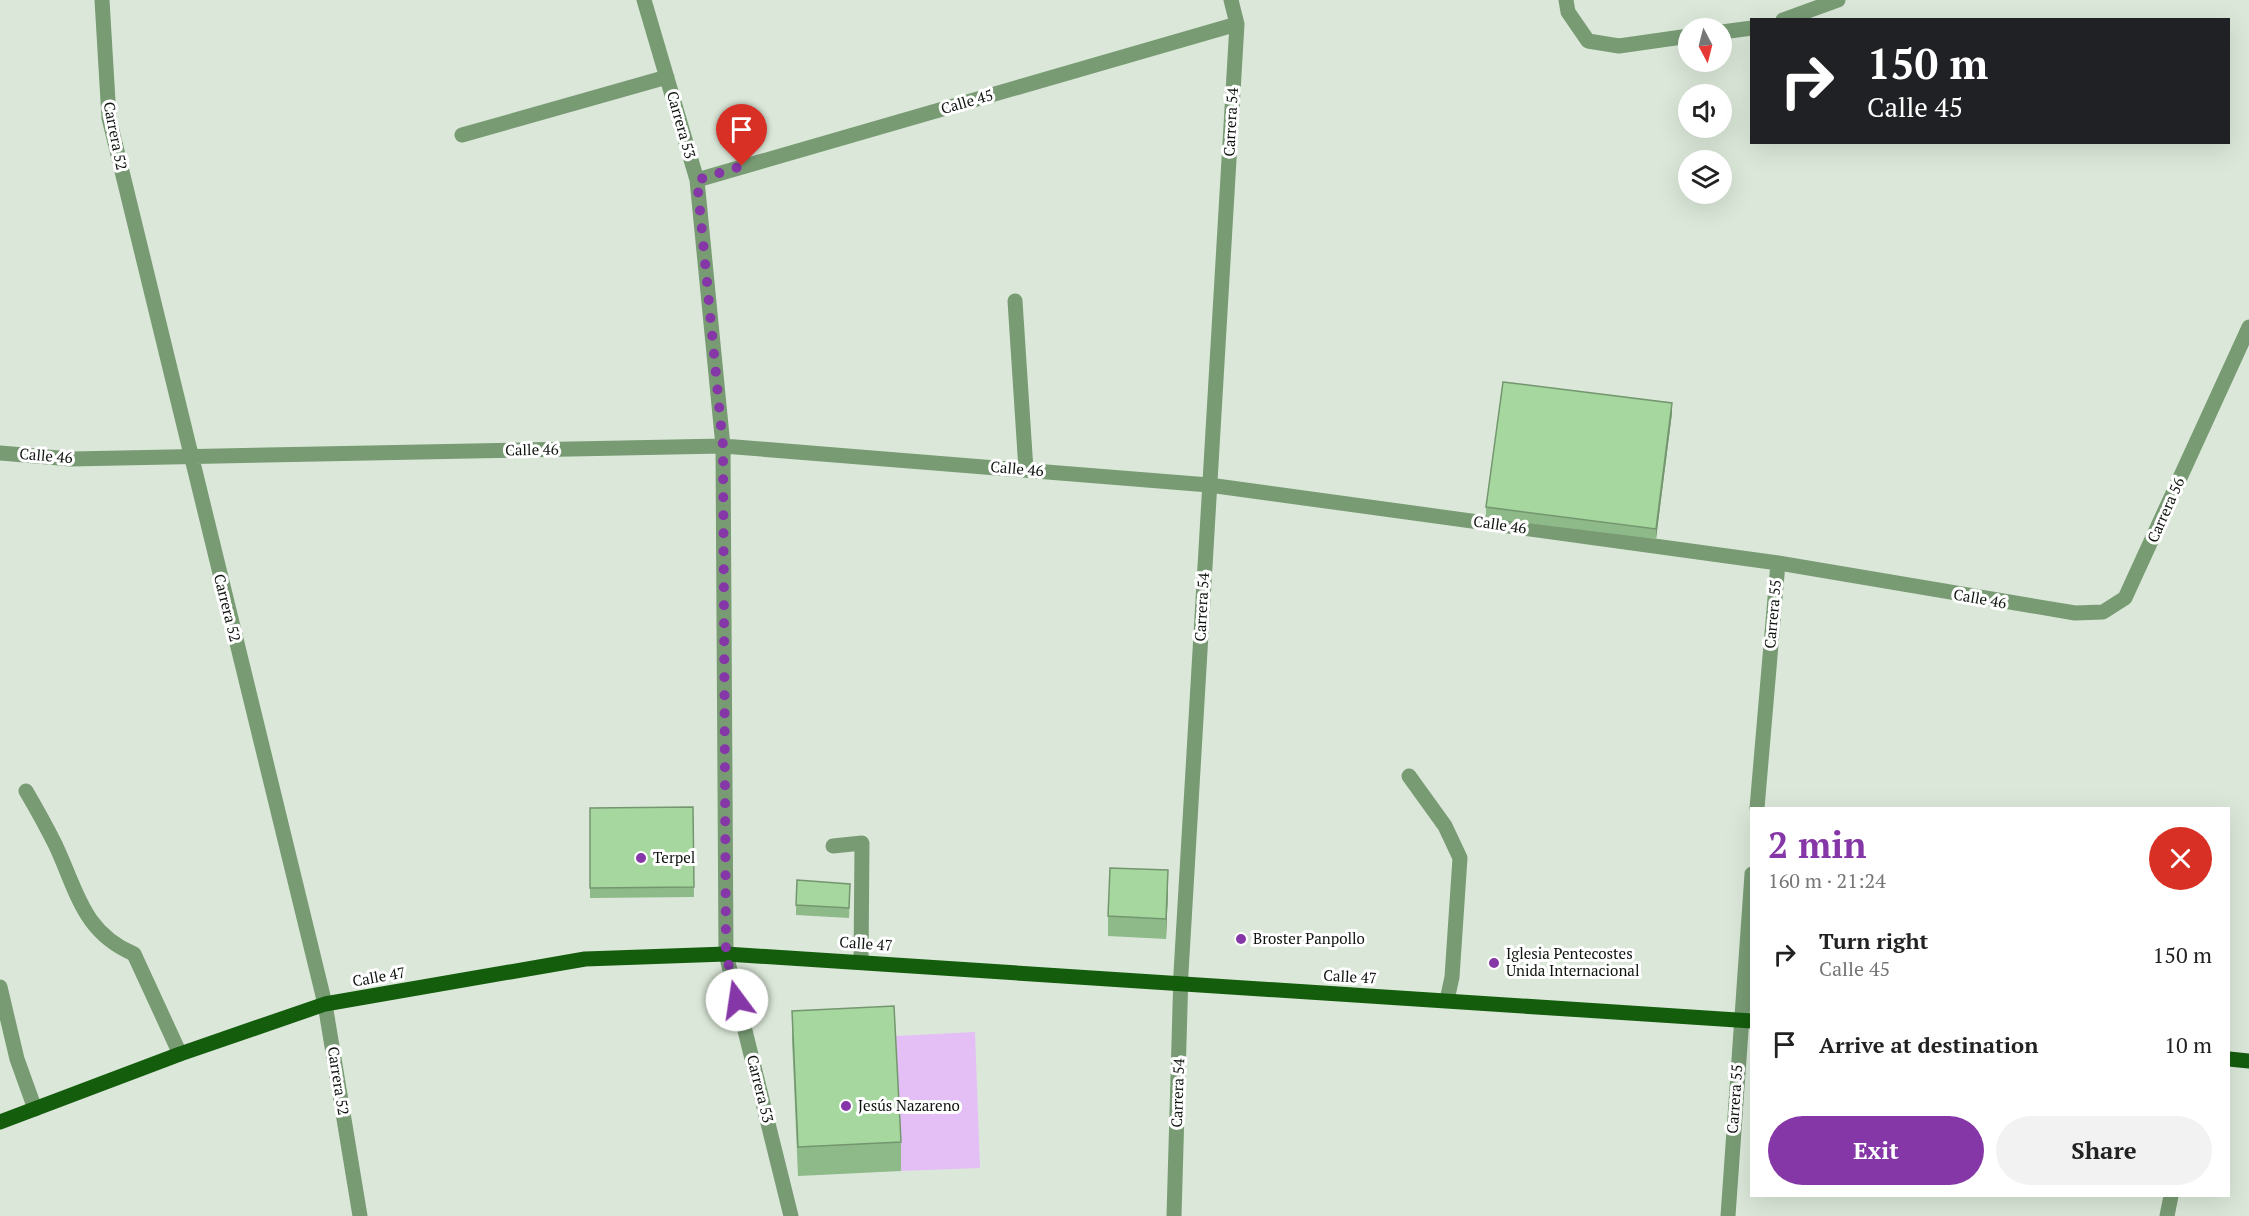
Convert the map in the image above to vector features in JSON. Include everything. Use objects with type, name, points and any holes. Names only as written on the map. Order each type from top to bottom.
[{"type":"main road","name":"Calle 47","points":[[0,1122],[180,1054],[325,1004],[585,959],[726,954],[1746,1021]]},
{"type":"main road","points":[[2230,1059],[2249,1061]]},
{"type":"street","name":"Carrera 52","points":[[102,0],[109,118],[190,458],[325,1004],[360,1216]]},
{"type":"street","name":"Carrera 53","points":[[644,0],[697,180],[723,446],[726,954],[791,1216]]},
{"type":"street","name":"Carrera 54","points":[[1174,1216],[1180,985],[1237,24],[1231,0]]},
{"type":"street","points":[[1566,0],[1568,12],[1588,41],[1619,46],[1678,38]]},
{"type":"street","points":[[1787,18],[1814,4],[1838,0]]},
{"type":"street","name":"Calle 45","points":[[697,180],[1237,24]]},
{"type":"street","points":[[1732,31],[1750,28]]},
{"type":"street","points":[[462,135],[667,77]]},
{"type":"street","points":[[1015,301],[1026,470]]},
{"type":"street","name":"Carrera 56","points":[[2026,607],[2075,613],[2103,612],[2125,598],[2249,327]]},
{"type":"street","name":"Calle 46","points":[[0,453],[71,459],[190,458],[723,446],[1209,485],[1778,563],[2026,607]]},
{"type":"street","name":"Carrera 55","points":[[1757,807],[1778,563]]},
{"type":"street","points":[[1409,776],[1445,826],[1460,858],[1452,978],[1447,1000]]},
{"type":"street","points":[[26,791],[55,845],[82,911],[115,946],[134,954],[180,1054]]},
{"type":"street","points":[[833,846],[862,843],[861,962]]},
{"type":"street","name":"Carrera 55","points":[[1728,1216],[1746,1021],[1750,923]]},
{"type":"street","points":[[0,987],[17,1059],[35,1109]]},
{"type":"street","points":[[2167,1216],[2170,1197]]},
{"type":"shaded area","points":[[975,1032],[980,1168],[901,1171],[895,1036]]},
{"type":"building","points":[[1503,382],[1672,403],[1656,529],[1486,507]]},
{"type":"building","name":"Terpel","points":[[693,807],[694,887],[590,888],[590,808]]},
{"type":"building","points":[[1110,868],[1168,870],[1166,919],[1108,916]]},
{"type":"building","points":[[797,880],[850,884],[849,908],[796,905]]},
{"type":"building","name":"Jesús Nazareno","points":[[894,1006],[901,1142],[798,1147],[792,1011]]},
{"type":"place","name":"Terpel","points":[[641,858]]},
{"type":"place","name":"Broster Panpollo","points":[[1241,939]]},
{"type":"place","name":"Iglesia Pentecostes Unida Internacional","points":[[1494,963]]},
{"type":"place","name":"Jesús Nazareno","points":[[846,1106]]},
{"type":"route","points":[[737,1000],[726,954],[723,446],[697,180],[742,166]]}]
